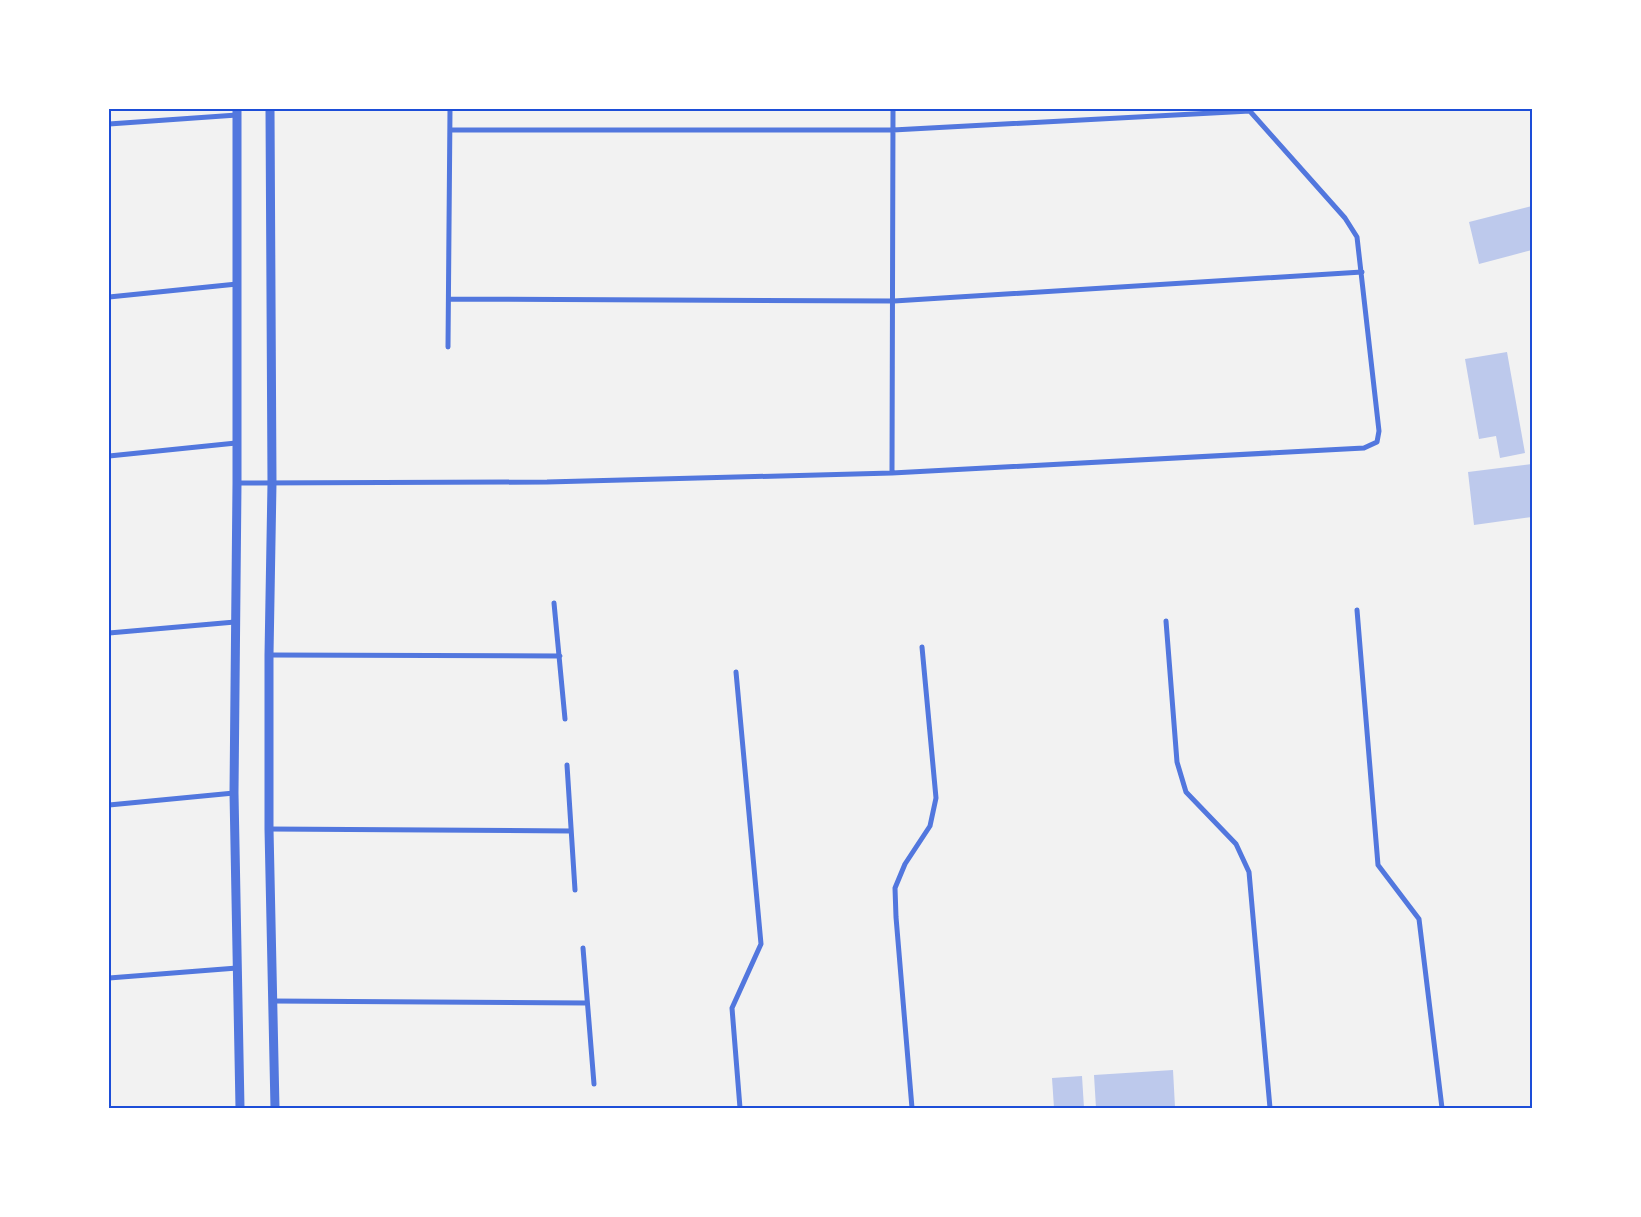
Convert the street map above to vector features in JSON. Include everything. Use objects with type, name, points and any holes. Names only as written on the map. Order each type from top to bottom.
[{"type":"street","points":[[270,109],[272,484],[269,655],[269,829],[275,1108]]},
{"type":"street","points":[[448,347],[450,109]]},
{"type":"street","points":[[892,474],[894,301],[893,109]]},
{"type":"street","points":[[237,483],[547,482],[892,474],[1364,448],[1377,442],[1379,431],[1357,238],[1345,218],[1249,110],[893,130],[450,130]]},
{"type":"street","points":[[109,124],[237,112],[238,284],[234,793],[240,1108]]},
{"type":"street","points":[[449,299],[894,301],[1362,272]]},
{"type":"street","points":[[109,297],[238,284]]},
{"type":"street","points":[[109,456],[236,443]]},
{"type":"street","points":[[554,603],[565,718]]},
{"type":"street","points":[[1357,610],[1378,865],[1419,919],[1442,1108]]},
{"type":"street","points":[[1166,621],[1178,762],[1186,792],[1236,844],[1249,872],[1270,1108]]},
{"type":"street","points":[[109,633],[235,622]]},
{"type":"street","points":[[912,1108],[895,888],[905,864],[930,826],[936,798],[922,647]]},
{"type":"street","points":[[269,655],[560,656]]},
{"type":"street","points":[[736,672],[761,944],[732,1008],[740,1108]]},
{"type":"street","points":[[567,765],[575,890]]},
{"type":"street","points":[[109,806],[234,793]]},
{"type":"street","points":[[269,829],[571,831]]},
{"type":"street","points":[[583,948],[594,1084]]},
{"type":"street","points":[[109,978],[237,968]]},
{"type":"street","points":[[272,1001],[587,1003]]},
{"type":"building","points":[[1532,206],[1532,250],[1479,264],[1469,222]]},
{"type":"building","points":[[1507,352],[1525,453],[1500,458],[1496,436],[1479,439],[1465,359]]},
{"type":"building","points":[[1532,464],[1532,517],[1474,525],[1468,472]]},
{"type":"building","points":[[1173,1070],[1175,1107],[1096,1108],[1094,1075]]},
{"type":"building","points":[[1082,1076],[1084,1108],[1054,1108],[1052,1078]]}]
